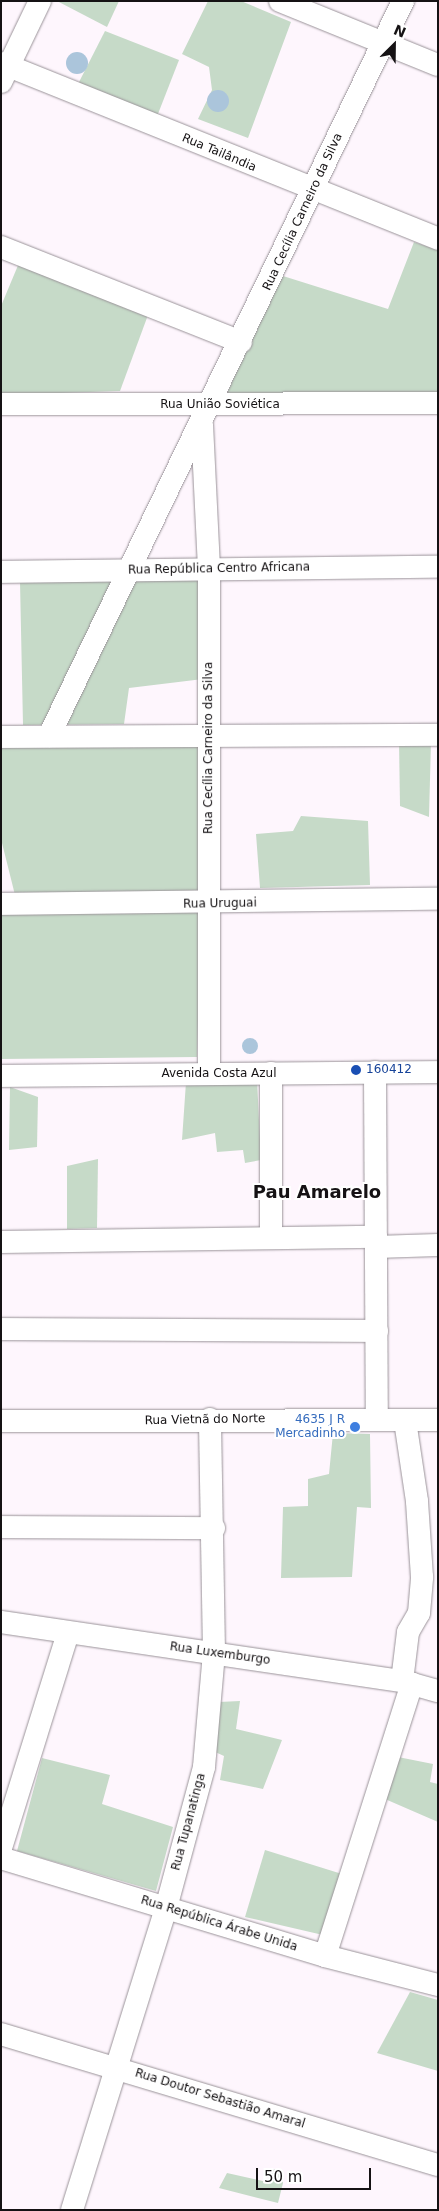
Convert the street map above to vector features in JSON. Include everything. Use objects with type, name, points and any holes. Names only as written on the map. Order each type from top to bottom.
[{"type":"street","points":[[4,70],[40,1]]},
{"type":"street","points":[[280,1],[438,65]]},
{"type":"street","name":"Rua Cecília Carneiro da Silva","points":[[49,736],[241,342],[403,1]]},
{"type":"street","name":"Rua Tailândia","points":[[4,70],[313,192],[438,239]]},
{"type":"street","points":[[1,247],[241,342]]},
{"type":"street","name":"Rua União Soviética","points":[[1,404],[205,414],[438,403]]},
{"type":"street","name":"Rua Cecília Carneiro da Silva","points":[[205,414],[209,568],[209,1074]]},
{"type":"street","name":"Rua República Centro Africana","points":[[1,572],[209,568],[438,567]]},
{"type":"street","points":[[1,737],[438,735]]},
{"type":"street","name":"Rua Uruguai","points":[[1,904],[208,904],[438,900]]},
{"type":"street","points":[[376,1072],[377,1420]]},
{"type":"street","name":"Avenida Costa Azul","points":[[1,1076],[438,1072]]},
{"type":"street","points":[[271,1073],[271,1238]]},
{"type":"street","points":[[1,1242],[271,1238],[438,1245]]},
{"type":"street","points":[[1,1329],[377,1331]]},
{"type":"street","name":"Rua Vietnã do Norte","points":[[1,1421],[210,1419],[438,1420]]},
{"type":"street","name":"Rua Tupanatinga","points":[[72,2210],[114,2067],[166,1908],[204,1767],[214,1652],[214,1528],[210,1419]]},
{"type":"street","points":[[325,1956],[424,1685],[408,1632],[419,1614],[422,1577],[418,1500],[405,1421]]},
{"type":"street","points":[[1,1527],[214,1528]]},
{"type":"street","name":"Rua Luxemburgo","points":[[1,1622],[68,1633],[214,1652],[424,1685]]},
{"type":"street","points":[[1,1848],[68,1633]]},
{"type":"street","name":"Rua República Árabe Unida","points":[[1,1858],[325,1956],[436,1980]]},
{"type":"street","name":"Rua Doutor Sebastião Amaral","points":[[1,2034],[438,2165]]},
{"type":"green space","points":[[57,1],[119,1],[107,27]]},
{"type":"green space","points":[[208,1],[241,1],[291,22],[248,138],[198,119],[212,90],[209,67],[182,54]]},
{"type":"green space","points":[[105,31],[179,60],[156,119],[77,86]]},
{"type":"green space","points":[[414,242],[438,250],[438,395],[227,393],[262,311],[283,276],[388,309]]},
{"type":"green space","points":[[19,263],[148,315],[120,391],[1,395],[1,306]]},
{"type":"green space","points":[[202,577],[203,679],[129,688],[124,724],[23,725],[20,582]]},
{"type":"green space","points":[[201,742],[200,895],[15,895],[1,839],[1,744]]},
{"type":"green space","points":[[399,742],[431,742],[429,817],[400,806]]},
{"type":"green space","points":[[301,816],[368,821],[370,885],[260,888],[256,834],[293,831]]},
{"type":"green space","points":[[1,911],[201,911],[197,1057],[1,1059]]},
{"type":"green space","points":[[257,1080],[261,1160],[245,1163],[243,1150],[217,1152],[215,1133],[182,1140],[186,1082]]},
{"type":"green space","points":[[10,1087],[38,1097],[37,1147],[9,1150]]},
{"type":"green space","points":[[98,1159],[97,1228],[67,1229],[67,1166]]},
{"type":"green space","points":[[333,1433],[370,1434],[371,1508],[357,1507],[352,1577],[281,1578],[283,1507],[308,1506],[308,1479],[329,1474]]},
{"type":"green space","points":[[240,1701],[236,1729],[282,1740],[263,1789],[220,1780],[224,1756],[213,1751],[219,1702]]},
{"type":"green space","points":[[398,1757],[433,1764],[430,1782],[438,1784],[438,1822],[385,1799]]},
{"type":"green space","points":[[42,1758],[110,1775],[102,1804],[173,1827],[156,1891],[17,1851]]},
{"type":"green space","points":[[265,1850],[342,1874],[323,1935],[245,1917]]},
{"type":"green space","points":[[410,1992],[438,2000],[438,2071],[377,2053]]},
{"type":"green space","points":[[274,2169],[281,2173],[283,2183],[278,2203],[219,2188],[227,2173],[267,2182]]},
{"type":"water","points":[[77,52],[85,55],[88,63],[85,71],[77,74],[69,71],[66,63],[69,55]]},
{"type":"water","points":[[218,90],[226,93],[229,101],[226,109],[218,112],[210,109],[207,101],[210,93]]},
{"type":"water","points":[[250,1038],[258,1046],[250,1054],[242,1046]]},
{"type":"place","name":"160412","points":[[356,1070]]},
{"type":"place","name":"4635 J R Mercadinho","points":[[355,1427]]},
{"type":"district","name":"Pau Amarelo","points":[[317,1192]]}]
